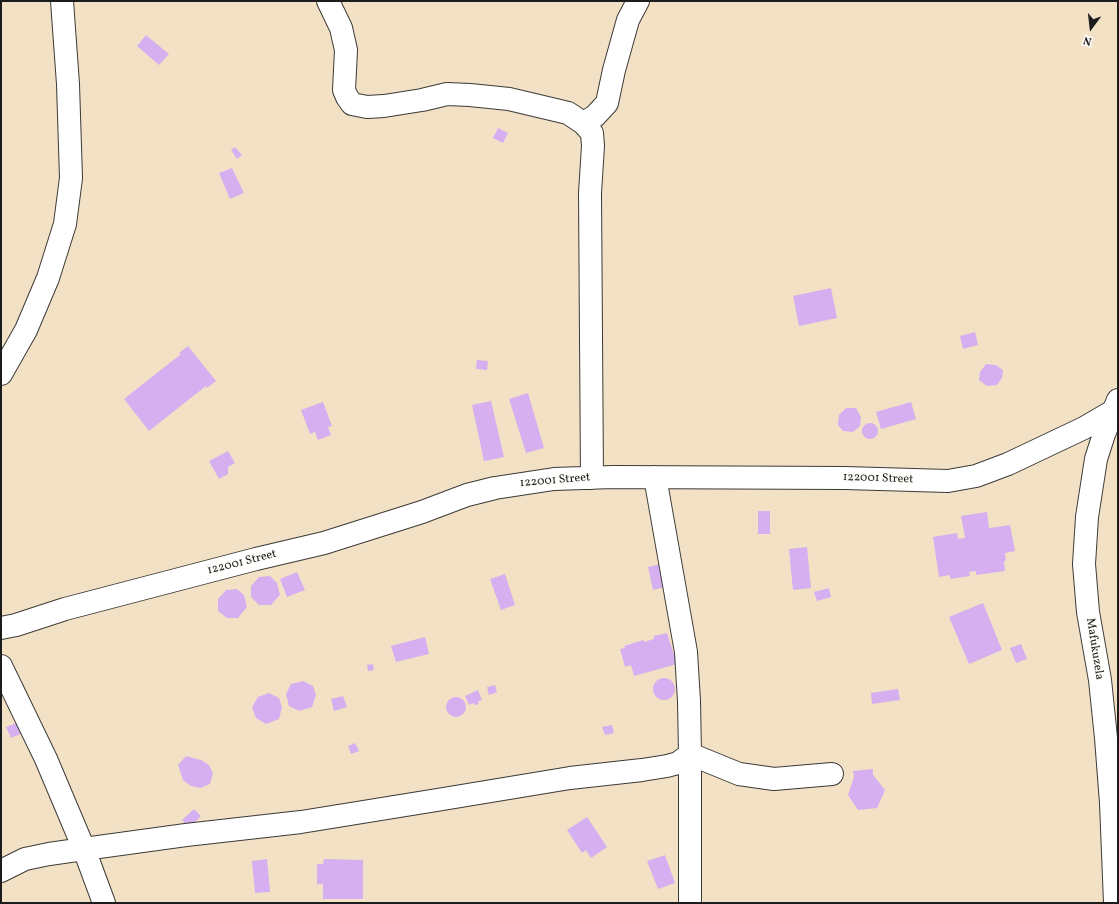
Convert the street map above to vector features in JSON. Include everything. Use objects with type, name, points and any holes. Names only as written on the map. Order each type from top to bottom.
[{"type":"street","points":[[1,374],[26,330],[48,278],[64,224],[71,178],[68,84],[62,1]]},
{"type":"street","points":[[328,1],[341,28],[346,50],[344,90],[352,104],[367,107],[384,106],[422,100],[447,94],[509,99],[568,114],[583,122],[592,134],[593,146],[590,193],[592,478]]},
{"type":"street","points":[[583,122],[596,116],[607,103],[614,70],[628,20],[638,1]]},
{"type":"street","name":"122001 Street","points":[[1,628],[16,625],[65,609],[256,559],[324,543],[422,512],[467,495],[494,488],[554,479],[592,478],[845,478],[948,481],[976,476],[1008,464],[1084,428],[1116,405]]},
{"type":"street","name":"Mafukuzela","points":[[1115,903],[1111,803],[1106,738],[1100,680],[1088,612],[1084,564],[1087,517],[1096,459],[1116,405]]},
{"type":"street","points":[[655,477],[686,652],[690,754],[690,903]]},
{"type":"street","points":[[1,666],[46,759],[84,849],[104,903]]},
{"type":"street","points":[[690,754],[739,774],[774,779],[832,774]]},
{"type":"street","points":[[1,871],[25,859],[50,854],[186,835],[301,822],[570,778],[648,769],[678,763],[690,754]]},
{"type":"building","points":[[146,35],[169,54],[159,65],[137,46]]},
{"type":"building","points":[[498,128],[508,133],[503,143],[493,138]]},
{"type":"building","points":[[235,147],[242,155],[237,159],[231,150]]},
{"type":"building","points":[[232,168],[244,193],[230,199],[219,173]]},
{"type":"building","points":[[831,288],[837,318],[799,326],[793,296]]},
{"type":"building","points":[[975,332],[978,345],[963,349],[960,336]]},
{"type":"building","points":[[188,346],[216,381],[207,388],[206,386],[149,431],[124,399],[181,354],[179,353]]},
{"type":"building","points":[[477,360],[488,361],[487,370],[476,369]]},
{"type":"building","points":[[986,364],[996,365],[1003,370],[1002,378],[997,385],[987,386],[979,380],[980,372]]},
{"type":"building","points":[[528,393],[544,448],[526,453],[509,399]]},
{"type":"building","points":[[491,401],[504,457],[484,461],[472,405]]},
{"type":"building","points":[[323,402],[332,426],[328,427],[331,435],[318,440],[315,432],[310,434],[301,410]]},
{"type":"building","points":[[911,402],[916,419],[881,429],[876,412]]},
{"type":"building","points":[[846,408],[856,408],[861,417],[860,426],[853,432],[843,431],[838,425],[839,415]]},
{"type":"building","points":[[867,423],[873,423],[878,428],[876,437],[873,439],[867,439],[862,434],[862,428]]},
{"type":"building","points":[[228,451],[235,463],[228,467],[228,474],[219,479],[209,461]]},
{"type":"building","points":[[758,511],[770,511],[770,534],[758,534]]},
{"type":"building","points":[[987,512],[989,528],[1010,525],[1015,551],[1005,553],[1005,571],[976,575],[976,571],[969,572],[970,576],[950,579],[950,575],[939,577],[933,537],[957,533],[958,539],[965,538],[961,516]]},
{"type":"building","points":[[807,547],[811,588],[793,590],[789,549]]},
{"type":"building","points":[[660,564],[665,587],[653,590],[648,567]]},
{"type":"building","points":[[297,572],[305,590],[287,597],[280,579]]},
{"type":"building","points":[[505,574],[515,605],[501,610],[490,579]]},
{"type":"building","points":[[270,576],[277,583],[280,595],[271,605],[259,605],[251,597],[251,586],[259,577]]},
{"type":"building","points":[[829,588],[831,597],[817,601],[814,592]]},
{"type":"building","points":[[237,589],[244,595],[247,607],[238,618],[227,618],[218,611],[218,599],[226,590]]},
{"type":"building","points":[[983,603],[1002,650],[969,664],[949,617]]},
{"type":"building","points":[[667,633],[677,664],[634,676],[631,665],[625,667],[620,649],[625,648],[624,646],[644,640],[644,642],[654,639],[654,636]]},
{"type":"building","points":[[425,637],[429,654],[396,662],[391,646]]},
{"type":"building","points":[[1021,644],[1027,659],[1016,663],[1010,648]]},
{"type":"building","points":[[373,664],[374,670],[368,671],[367,665]]},
{"type":"building","points":[[664,678],[672,681],[675,689],[672,697],[664,700],[656,697],[653,689],[656,681]]},
{"type":"building","points":[[303,681],[313,686],[316,695],[312,707],[299,711],[289,706],[286,694],[291,684]]},
{"type":"building","points":[[495,685],[497,692],[489,695],[487,687]]},
{"type":"building","points":[[898,689],[900,700],[872,704],[871,693]]},
{"type":"building","points":[[478,690],[482,700],[478,701],[479,704],[475,705],[474,703],[469,705],[465,696]]},
{"type":"building","points":[[269,693],[279,698],[282,707],[279,719],[266,724],[256,718],[252,707],[258,697]]},
{"type":"building","points":[[343,696],[347,707],[334,711],[331,699]]},
{"type":"building","points":[[456,697],[463,700],[466,707],[463,714],[456,717],[449,714],[446,707],[449,700]]},
{"type":"building","points":[[19,722],[23,733],[11,738],[6,727]]},
{"type":"building","points":[[612,725],[614,733],[605,735],[602,727]]},
{"type":"building","points":[[355,743],[359,751],[351,754],[348,746]]},
{"type":"building","points":[[186,756],[201,760],[209,765],[213,773],[210,784],[200,788],[191,786],[183,780],[178,765]]},
{"type":"building","points":[[873,769],[873,775],[885,790],[877,808],[858,810],[848,795],[854,777],[853,771]]},
{"type":"building","points":[[194,809],[201,816],[189,828],[182,820]]},
{"type":"building","points":[[587,817],[607,847],[591,858],[586,850],[582,853],[567,830]]},
{"type":"building","points":[[665,855],[675,883],[658,889],[647,861]]},
{"type":"building","points":[[267,859],[270,892],[255,893],[252,861]]},
{"type":"building","points":[[324,859],[363,860],[363,899],[323,899],[323,884],[317,884],[317,864],[323,864]]}]
